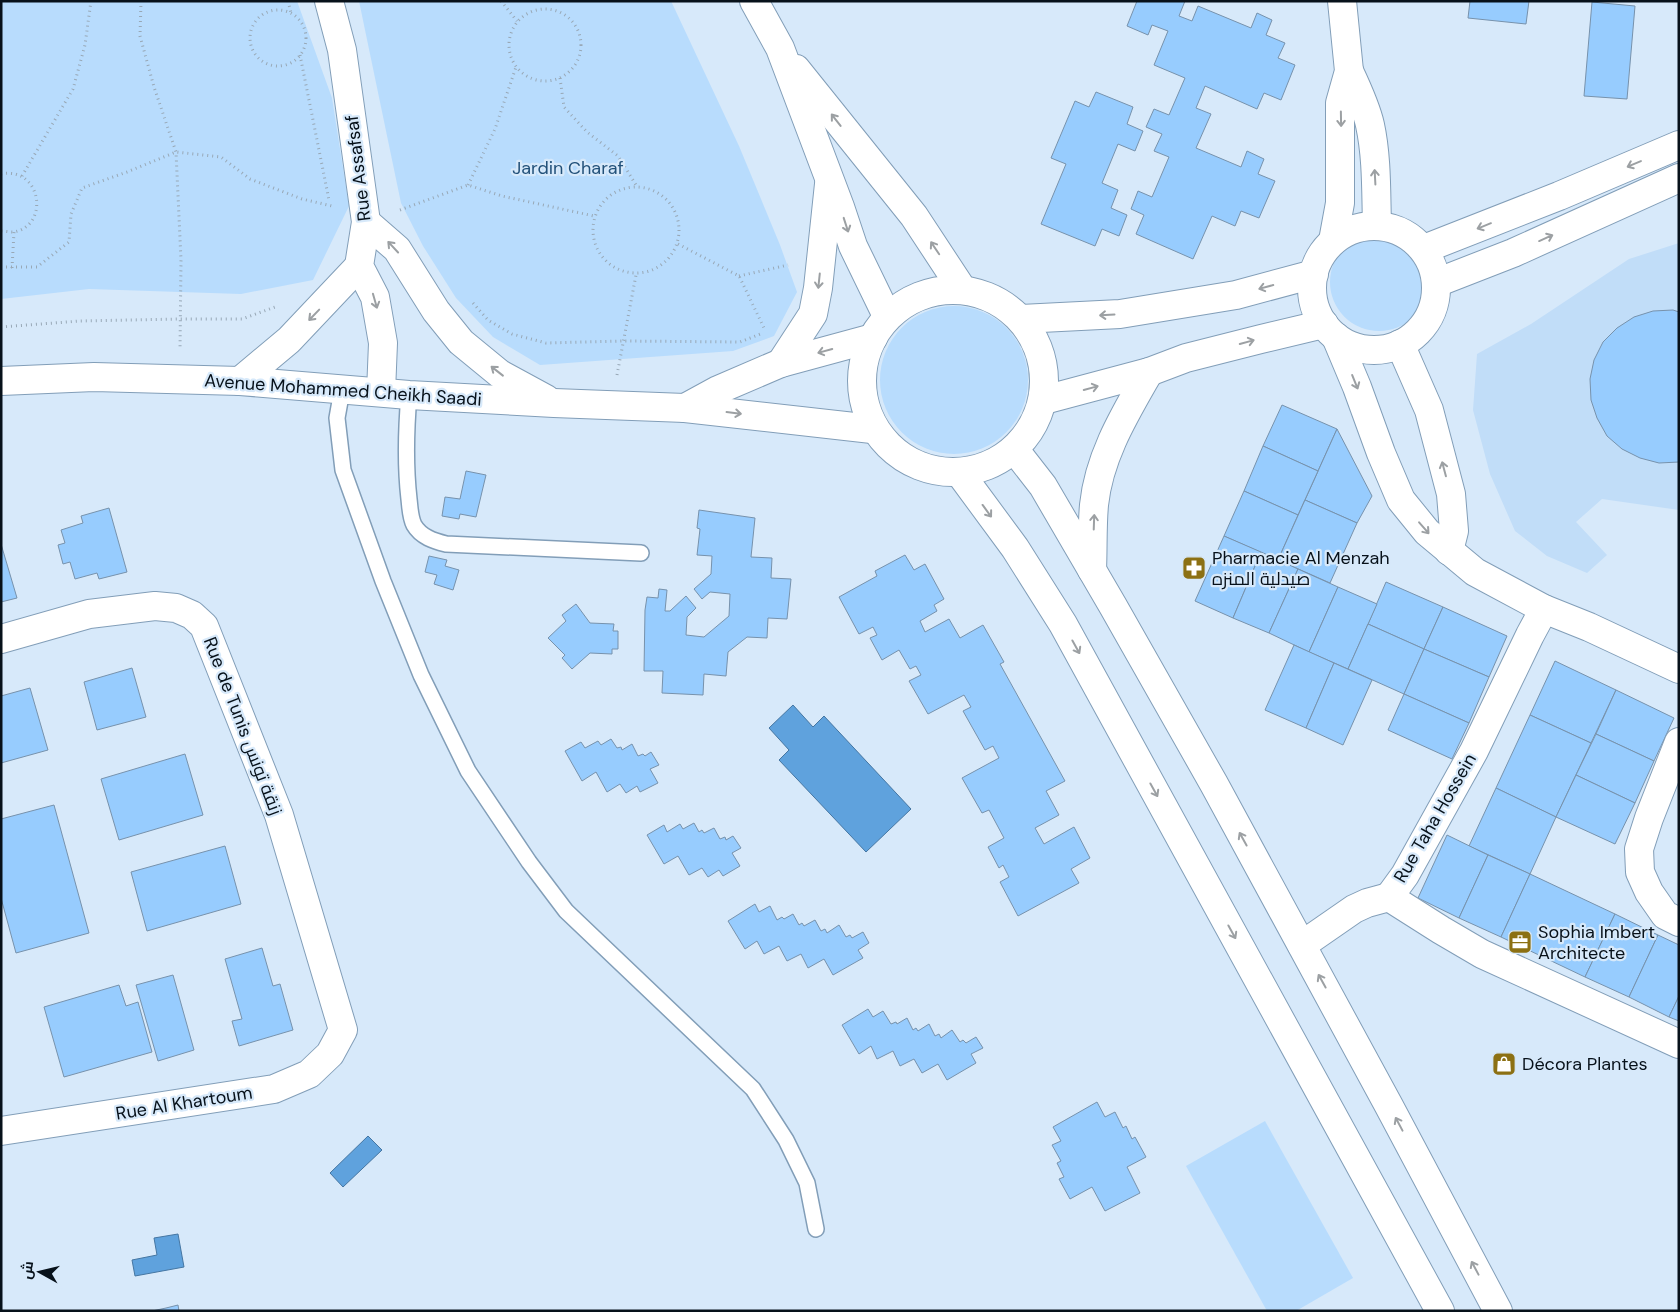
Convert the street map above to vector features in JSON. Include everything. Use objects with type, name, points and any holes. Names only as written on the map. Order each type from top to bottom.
[{"type":"street","name":"Rue Assafsaf","points":[[329,1],[342,50],[366,222],[359,266]]},
{"type":"street","points":[[754,1],[780,48],[853,246],[887,316]]},
{"type":"street","points":[[1342,1],[1349,71],[1359,92],[1370,125],[1377,225]]},
{"type":"street","points":[[780,48],[914,216],[962,289]]},
{"type":"street","points":[[1333,241],[1340,203],[1340,103],[1349,71]]},
{"type":"street","points":[[1424,250],[1559,196],[1679,144]]},
{"type":"street","points":[[1436,282],[1513,253],[1679,178]]},
{"type":"street","points":[[781,363],[813,314],[818,288],[829,180]]},
{"type":"street","points":[[366,222],[397,249],[436,311],[462,342],[500,374],[554,404]]},
{"type":"street","points":[[1044,400],[1149,372],[1186,358],[1330,331],[1351,345],[1367,350],[1384,349],[1400,344],[1416,332],[1428,319],[1434,302],[1436,282],[1432,265],[1424,250],[1403,232],[1377,225],[1353,229],[1333,241],[1321,256],[1314,274],[1312,292],[1316,309],[1330,331],[1357,387],[1381,453],[1401,500],[1427,532],[1475,572],[1544,609],[1589,627],[1679,669]]},
{"type":"street","points":[[240,381],[289,340],[359,266],[375,297],[384,343],[381,392]]},
{"type":"street","points":[[1021,319],[1120,314],[1236,295],[1314,274]]},
{"type":"street","points":[[962,289],[994,298],[1021,319],[1042,357],[1044,400],[1033,427],[1015,450],[977,471],[959,472],[929,469],[908,462],[886,445],[872,429],[861,390],[864,357],[872,338],[887,316],[922,294],[962,289]]},
{"type":"street","points":[[685,408],[718,390],[781,363],[872,338]]},
{"type":"street","points":[[1400,344],[1429,410],[1451,494],[1454,531],[1450,551]]},
{"type":"street","points":[[1092,570],[1094,504],[1103,464],[1118,426],[1149,372]]},
{"type":"street","name":"Avenue Mohammed Cheikh Saadi","points":[[1,381],[94,377],[240,381],[410,395],[554,404],[685,408],[872,429]]},
{"type":"street","points":[[1015,450],[1043,486],[1214,784],[1390,1106],[1498,1311]]},
{"type":"street","points":[[959,472],[1015,548],[1063,624],[1440,1311]]},
{"type":"street","name":"Rue de Tunis زنقة تونس","points":[[1,639],[89,614],[155,606],[176,608],[192,615],[204,626],[279,815],[343,1030]]},
{"type":"street","name":"Rue Taha Hossein","points":[[1544,609],[1474,751],[1405,875],[1389,897],[1482,954],[1679,1044]]},
{"type":"street","points":[[1679,742],[1639,849],[1640,872],[1648,892],[1665,915],[1679,922]]},
{"type":"street","points":[[1302,945],[1354,909],[1389,897]]},
{"type":"street","name":"Rue Al Khartoum","points":[[2,1128],[274,1089],[309,1074],[330,1054],[343,1030]]},
{"type":"lane","points":[[342,390],[337,418],[343,470],[383,581],[421,675],[468,771],[529,862],[566,911],[753,1089],[786,1140],[807,1183],[816,1229]]},
{"type":"lane","points":[[410,395],[406,476],[410,511],[414,524],[420,533],[432,541],[446,544],[641,553]]},
{"type":"path","points":[[22,176],[74,89],[85,45],[91,1]]},
{"type":"path","points":[[141,1],[140,36],[154,87],[176,152],[181,260],[180,379]]},
{"type":"path","points":[[288,1],[292,14],[303,25],[306,41],[300,55],[287,65],[271,66],[257,58],[250,44],[251,28],[262,15],[276,10],[292,14]]},
{"type":"path","points":[[501,1],[517,22]]},
{"type":"path","points":[[546,8],[561,12],[573,22],[580,37],[580,53],[573,68],[560,78],[544,81],[529,77],[516,67],[510,52],[510,36],[517,22],[530,12],[546,8]]},
{"type":"path","points":[[300,55],[330,206]]},
{"type":"path","points":[[468,185],[495,129],[516,67]]},
{"type":"path","points":[[560,78],[564,107],[587,132],[618,156],[636,185]]},
{"type":"path","points":[[1,267],[37,267],[69,242],[71,214],[82,188],[176,152],[221,157],[250,179],[302,199],[330,206],[366,222],[468,185],[502,196],[594,216]]},
{"type":"path","points":[[1,174],[9,173],[22,176],[33,186],[38,199],[36,214],[27,225],[14,232],[1,231]]},
{"type":"path","points":[[636,185],[662,194],[678,216],[678,244],[662,266],[636,275],[609,266],[593,244],[594,216],[610,194],[636,185]]},
{"type":"path","points":[[12,268],[14,232]]},
{"type":"path","points":[[678,244],[738,276],[781,363]]},
{"type":"path","points":[[611,406],[636,275]]},
{"type":"shaded area","points":[[1679,243],[1679,510],[1602,499],[1576,522],[1607,555],[1587,573],[1547,556],[1515,531],[1490,474],[1473,410],[1477,354],[1531,324],[1629,259]]},
{"type":"green space","points":[[1,1],[297,1],[332,98],[349,206],[313,280],[241,294],[89,289],[1,299]]},
{"type":"green space","name":"Jardin Charaf","points":[[359,1],[671,1],[739,146],[780,245],[797,292],[774,336],[733,351],[540,365],[493,337],[456,298],[423,246],[401,203]]},
{"type":"green space","points":[[1379,233],[1398,237],[1413,248],[1424,263],[1428,282],[1424,301],[1413,316],[1398,327],[1379,331],[1360,327],[1345,316],[1334,301],[1330,282],[1334,263],[1345,248],[1360,237]]},
{"type":"green space","points":[[954,306],[982,312],[1006,328],[1022,352],[1028,380],[1022,408],[1006,432],[982,448],[954,454],[926,448],[902,432],[886,408],[880,380],[886,352],[902,328],[926,312]]},
{"type":"green space","points":[[1265,1121],[1353,1278],[1296,1311],[1267,1311],[1186,1166]]},
{"type":"water","points":[[793,705],[813,727],[824,716],[911,809],[866,852],[779,760],[789,750],[769,728]]},
{"type":"water","points":[[368,1136],[382,1150],[343,1187],[330,1173]]},
{"type":"water","points":[[178,1234],[184,1267],[135,1276],[132,1260],[157,1255],[154,1238]]},
{"type":"building","points":[[1137,1],[1185,1],[1179,16],[1192,21],[1198,6],[1251,28],[1257,13],[1272,20],[1266,35],[1285,43],[1278,58],[1295,65],[1281,100],[1264,93],[1257,109],[1205,86],[1196,108],[1211,114],[1196,148],[1241,167],[1247,151],[1264,159],[1258,174],[1275,181],[1259,218],[1241,211],[1235,226],[1212,216],[1193,259],[1136,234],[1144,215],[1131,209],[1138,191],[1152,197],[1169,157],[1154,151],[1162,134],[1146,127],[1154,109],[1169,115],[1185,78],[1154,65],[1168,31],[1152,25],[1148,35],[1127,26]]},
{"type":"building","points":[[1470,1],[1529,1],[1526,24],[1468,18]]},
{"type":"building","points":[[1592,2],[1635,6],[1627,99],[1584,96]]},
{"type":"building","points":[[1096,92],[1133,107],[1127,124],[1143,131],[1135,151],[1118,144],[1102,183],[1118,190],[1111,208],[1127,215],[1119,236],[1102,229],[1095,246],[1041,224],[1066,164],[1051,158],[1075,101],[1089,107]]},
{"type":"building","points":[[1673,310],[1679,312],[1679,462],[1659,463],[1640,458],[1622,449],[1607,436],[1597,418],[1591,400],[1590,379],[1594,360],[1603,342],[1617,328],[1634,317],[1653,311]]},
{"type":"building","points":[[1282,405],[1337,429],[1318,471],[1263,446]]},
{"type":"building","points":[[1337,429],[1372,496],[1357,523],[1305,500]]},
{"type":"building","points":[[1263,446],[1318,471],[1298,515],[1244,491]]},
{"type":"building","points":[[466,471],[486,475],[476,517],[460,514],[459,519],[442,516],[445,497],[460,499]]},
{"type":"building","points":[[1244,491],[1298,515],[1278,560],[1224,536]]},
{"type":"building","points":[[1305,500],[1357,523],[1330,583],[1278,560]]},
{"type":"building","points":[[109,508],[127,572],[99,579],[97,573],[75,579],[70,562],[63,564],[58,545],[65,543],[61,530],[83,523],[81,516]]},
{"type":"building","points":[[699,510],[755,518],[751,557],[772,558],[771,578],[791,579],[787,619],[768,618],[767,638],[747,637],[728,652],[726,676],[704,674],[703,695],[662,693],[663,671],[644,671],[647,597],[658,598],[659,589],[667,590],[665,611],[670,611],[686,596],[696,608],[687,617],[686,635],[704,637],[729,616],[730,594],[710,592],[702,599],[694,589],[711,574],[712,556],[697,555],[700,529],[697,528]]},
{"type":"building","points":[[1224,536],[1261,552],[1233,618],[1195,601]]},
{"type":"building","points":[[1,544],[17,598],[1,602]]},
{"type":"building","points":[[1261,552],[1298,569],[1269,633],[1233,618]]},
{"type":"building","points":[[905,555],[914,570],[925,564],[944,599],[934,605],[937,611],[920,621],[925,632],[949,619],[960,638],[983,625],[1004,662],[1000,664],[1065,781],[1046,791],[1059,815],[1035,828],[1044,844],[1074,827],[1090,858],[1071,869],[1079,883],[1018,916],[1000,882],[1009,877],[1003,865],[999,868],[988,847],[1004,838],[989,810],[982,813],[962,778],[999,758],[993,746],[985,750],[963,711],[971,707],[964,695],[928,714],[909,681],[921,675],[916,666],[910,669],[899,650],[882,660],[870,638],[877,635],[873,627],[859,634],[839,597],[877,576],[875,571]]},
{"type":"building","points":[[429,556],[447,560],[445,566],[459,570],[453,590],[434,584],[437,575],[425,572]]},
{"type":"building","points":[[1298,569],[1338,587],[1309,652],[1269,633]]},
{"type":"building","points":[[1386,582],[1443,607],[1424,649],[1368,624]]},
{"type":"building","points":[[1338,587],[1377,604],[1348,669],[1309,652]]},
{"type":"building","points":[[576,604],[590,623],[614,624],[613,631],[618,631],[618,649],[612,649],[612,654],[590,653],[572,669],[562,658],[565,655],[548,638],[566,621],[562,615]]},
{"type":"building","points":[[1443,607],[1507,636],[1489,677],[1424,649]]},
{"type":"building","points":[[1368,624],[1424,649],[1404,694],[1348,669]]},
{"type":"building","points":[[1294,645],[1334,663],[1306,728],[1265,710]]},
{"type":"building","points":[[1424,649],[1489,677],[1469,723],[1404,694]]},
{"type":"building","points":[[1555,661],[1616,690],[1591,743],[1530,715]]},
{"type":"building","points":[[1334,663],[1372,680],[1343,745],[1306,728]]},
{"type":"building","points":[[132,668],[146,717],[97,730],[84,682]]},
{"type":"building","points":[[30,688],[48,750],[1,763],[1,696]]},
{"type":"building","points":[[1616,690],[1674,718],[1654,761],[1596,734]]},
{"type":"building","points":[[1404,694],[1469,723],[1452,759],[1388,730]]},
{"type":"building","points":[[1530,715],[1591,743],[1556,817],[1496,788]]},
{"type":"building","points":[[1596,734],[1654,761],[1635,803],[1576,775]]},
{"type":"building","points":[[611,739],[617,748],[621,747],[622,750],[632,744],[638,756],[643,754],[645,756],[651,752],[659,765],[650,769],[658,783],[640,792],[637,786],[626,793],[620,784],[607,792],[596,772],[582,781],[565,751],[581,742],[585,748],[598,741],[601,745]]},
{"type":"building","points":[[185,754],[203,815],[119,840],[101,779]]},
{"type":"building","points":[[1576,775],[1635,803],[1615,844],[1556,817]]},
{"type":"building","points":[[1496,788],[1556,817],[1530,874],[1469,846]]},
{"type":"building","points":[[54,805],[89,933],[16,953],[1,898],[1,819]]},
{"type":"building","points":[[694,823],[699,832],[702,830],[704,833],[714,828],[720,839],[725,837],[726,840],[733,836],[741,848],[732,853],[740,866],[723,876],[719,870],[708,877],[702,868],[689,875],[678,856],[664,864],[647,835],[664,825],[667,832],[680,824],[683,829]]},
{"type":"building","points":[[1447,835],[1488,855],[1459,918],[1418,898]]},
{"type":"building","points":[[225,846],[241,904],[147,931],[131,872]]},
{"type":"building","points":[[1488,855],[1530,874],[1501,937],[1459,918]]},
{"type":"building","points":[[1530,874],[1615,914],[1585,977],[1501,937]]},
{"type":"building","points":[[755,904],[759,912],[770,906],[777,920],[782,917],[784,919],[793,914],[799,925],[802,923],[804,926],[815,920],[821,931],[825,929],[827,933],[839,925],[846,937],[850,935],[852,938],[863,932],[869,943],[858,950],[863,958],[833,975],[824,959],[808,968],[801,954],[787,961],[779,946],[764,954],[757,941],[745,949],[728,921]]},
{"type":"building","points":[[1615,914],[1658,935],[1629,997],[1585,977]]},
{"type":"building","points":[[1658,935],[1679,945],[1679,996],[1669,1017],[1629,997]]},
{"type":"building","points":[[262,948],[273,986],[280,984],[293,1030],[239,1046],[232,1021],[242,1019],[225,959]]},
{"type":"building","points":[[173,975],[194,1050],[158,1061],[136,985]]},
{"type":"building","points":[[119,985],[126,1006],[138,1002],[152,1052],[64,1077],[44,1007]]},
{"type":"building","points":[[1679,996],[1679,1021],[1669,1017]]},
{"type":"building","points":[[868,1009],[873,1017],[883,1011],[891,1024],[896,1022],[897,1024],[907,1018],[913,1030],[916,1028],[918,1031],[929,1024],[935,1036],[939,1034],[941,1038],[952,1030],[960,1042],[963,1040],[966,1043],[976,1037],[983,1048],[971,1054],[976,1063],[947,1080],[938,1064],[922,1073],[914,1059],[900,1066],[893,1051],[877,1059],[871,1046],[859,1054],[842,1025]]},
{"type":"building","points":[[1097,1102],[1105,1117],[1115,1112],[1123,1128],[1126,1126],[1132,1139],[1135,1137],[1146,1157],[1127,1167],[1140,1193],[1105,1211],[1092,1187],[1070,1199],[1059,1179],[1064,1177],[1057,1163],[1061,1161],[1052,1145],[1061,1141],[1053,1127]]},
{"type":"building","points":[[178,1305],[179,1311],[152,1311],[166,1308]]},
{"type":"place","name":"Pharmacie Al Menzah صيدلية المنزه","points":[[1194,568]]},
{"type":"place","name":"Sophia Imbert Architecte","points":[[1520,942]]},
{"type":"place","name":"Décora Plantes","points":[[1504,1064]]}]
